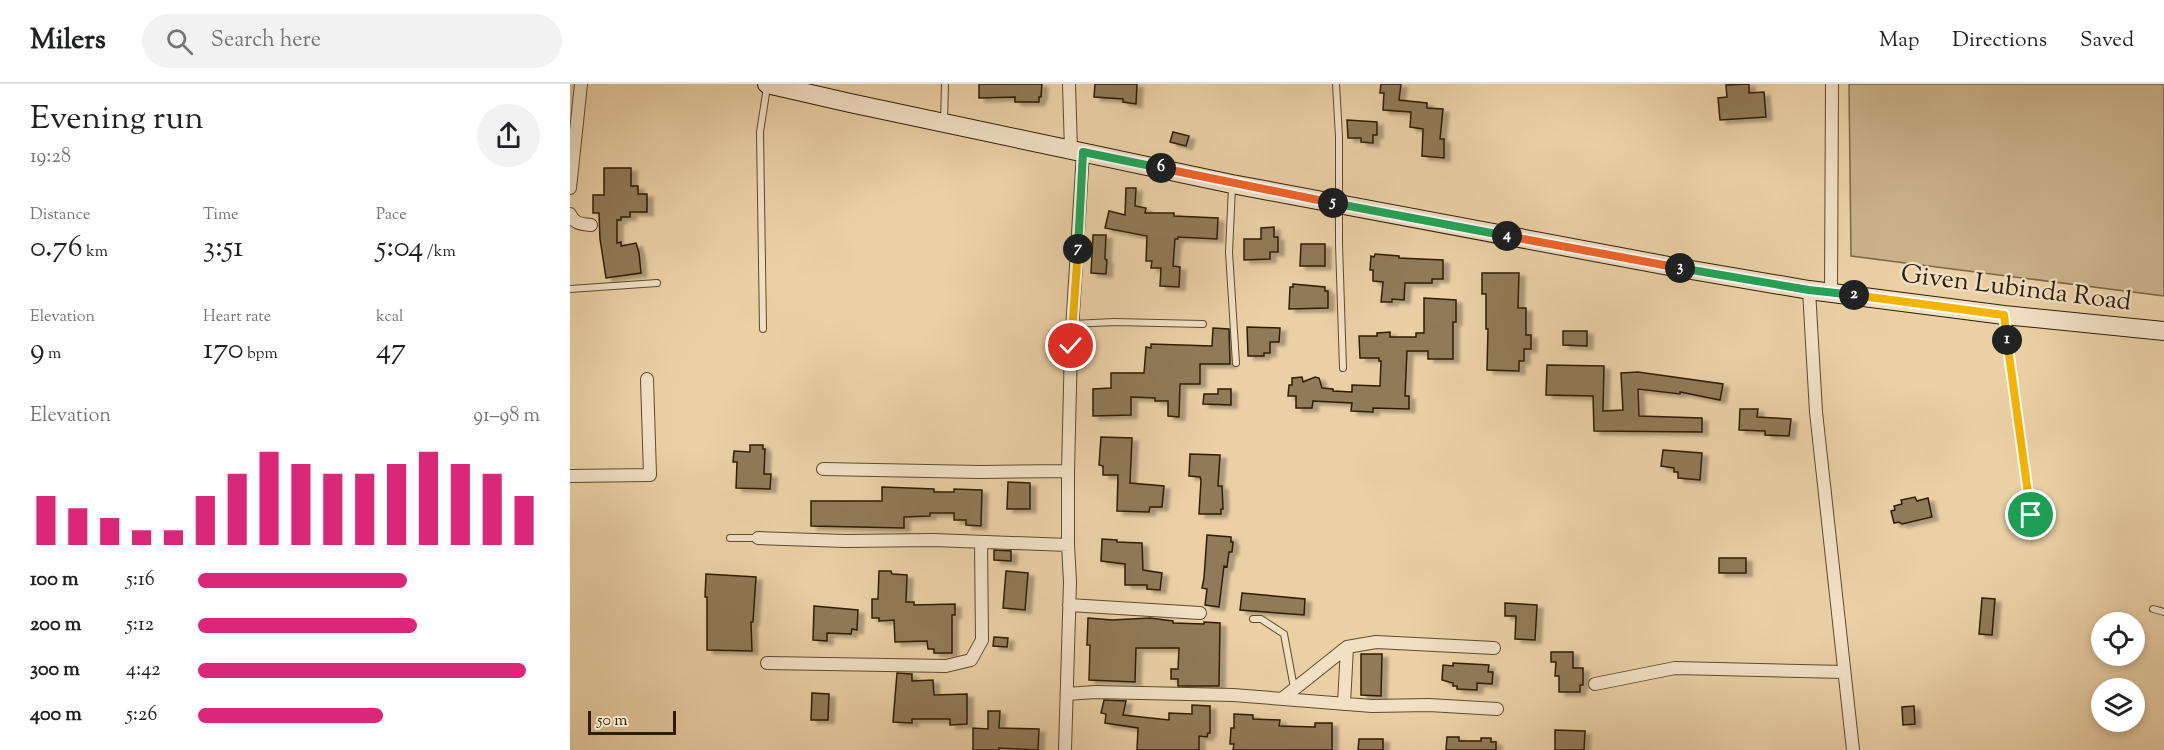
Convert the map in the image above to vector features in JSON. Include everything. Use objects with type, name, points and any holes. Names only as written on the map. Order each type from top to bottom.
[{"type":"street","points":[[570,188],[581,84]]},
{"type":"street","name":"Given Lubinda Road","points":[[767,84],[1232,184],[1663,265],[1809,290],[2004,315],[2164,331]]},
{"type":"street","points":[[1065,750],[1069,605],[1068,471],[1077,151],[1069,84]]},
{"type":"street","points":[[1831,292],[1832,84]]},
{"type":"street","points":[[570,214],[572,219],[579,224],[591,225]]},
{"type":"street","points":[[1809,290],[1816,412],[1853,750]]},
{"type":"street","points":[[570,476],[650,475],[647,378]]},
{"type":"street","points":[[823,469],[1068,471]]},
{"type":"street","points":[[758,538],[1068,545]]},
{"type":"street","points":[[767,663],[946,666],[971,660],[982,640],[981,542]]},
{"type":"street","points":[[1069,605],[1200,613]]},
{"type":"street","points":[[1283,698],[1347,647],[1376,642],[1494,648]]},
{"type":"street","points":[[1344,704],[1347,647]]},
{"type":"street","points":[[1595,684],[1675,668],[1844,672]]},
{"type":"street","points":[[1067,694],[1095,692],[1283,698],[1344,704],[1497,709]]},
{"type":"lane","points":[[763,329],[760,132],[767,84]]},
{"type":"lane","points":[[944,122],[945,84]]},
{"type":"lane","points":[[1336,84],[1343,368]]},
{"type":"lane","points":[[1232,184],[1229,252],[1236,363]]},
{"type":"lane","points":[[570,289],[657,283]]},
{"type":"lane","points":[[2004,315],[2031,515]]},
{"type":"lane","points":[[1072,324],[1114,322],[1203,324]]},
{"type":"lane","points":[[730,538],[758,538]]},
{"type":"lane","points":[[2153,609],[2164,612]]},
{"type":"lane","points":[[1253,619],[1261,620],[1284,634],[1294,689]]},
{"type":"shaded area","points":[[1849,84],[2164,84],[2164,296],[1851,256]]},
{"type":"building","points":[[979,84],[1042,84],[1041,97],[1039,97],[1039,102],[1015,102],[1015,97],[979,98]]},
{"type":"building","points":[[1095,84],[1137,84],[1136,104],[1123,102],[1123,99],[1094,97]]},
{"type":"building","points":[[1381,84],[1401,84],[1399,100],[1427,103],[1427,108],[1443,109],[1440,139],[1444,139],[1444,158],[1422,156],[1423,129],[1410,127],[1411,112],[1383,110],[1384,93],[1380,93]]},
{"type":"building","points":[[1749,84],[1749,93],[1764,92],[1766,117],[1720,120],[1718,98],[1727,97],[1726,85]]},
{"type":"building","points":[[1347,120],[1377,122],[1377,135],[1373,135],[1373,143],[1361,142],[1361,138],[1348,138]]},
{"type":"building","points":[[1173,132],[1189,136],[1186,146],[1170,142]]},
{"type":"building","points":[[604,168],[631,168],[631,186],[638,186],[638,194],[647,194],[647,212],[630,212],[630,217],[621,217],[621,220],[617,220],[617,243],[621,242],[621,246],[636,243],[641,273],[606,278],[599,213],[593,213],[593,195],[604,195]]},
{"type":"building","points":[[1126,188],[1136,188],[1135,206],[1146,208],[1145,213],[1174,213],[1174,216],[1218,218],[1217,239],[1178,237],[1175,239],[1173,266],[1180,267],[1179,287],[1160,286],[1161,268],[1151,268],[1152,261],[1146,261],[1147,236],[1105,228],[1109,211],[1125,215]]},
{"type":"building","points":[[1274,227],[1274,237],[1278,237],[1278,252],[1270,252],[1270,259],[1244,260],[1244,239],[1261,239],[1261,228]]},
{"type":"building","points":[[1093,235],[1106,235],[1106,274],[1091,273]]},
{"type":"building","points":[[1301,244],[1325,244],[1325,266],[1300,266]]},
{"type":"building","points":[[1375,254],[1399,256],[1399,258],[1443,260],[1443,279],[1432,279],[1432,283],[1405,283],[1404,300],[1392,299],[1392,302],[1381,302],[1383,282],[1373,281],[1373,270],[1370,270],[1371,256],[1374,257]]},
{"type":"building","points":[[1482,273],[1519,273],[1518,308],[1526,308],[1526,335],[1531,335],[1531,349],[1524,349],[1524,361],[1519,361],[1519,371],[1487,370],[1488,329],[1486,329],[1486,294],[1482,294]]},
{"type":"building","points":[[1293,284],[1325,287],[1325,291],[1328,291],[1328,308],[1289,309],[1290,287],[1293,287]]},
{"type":"building","points":[[1424,298],[1456,300],[1456,322],[1453,322],[1453,359],[1428,359],[1428,351],[1407,351],[1405,396],[1409,396],[1409,409],[1373,408],[1373,412],[1351,411],[1352,403],[1313,401],[1312,408],[1296,408],[1296,396],[1288,396],[1292,378],[1302,377],[1303,382],[1315,377],[1319,378],[1322,388],[1333,389],[1333,391],[1352,392],[1352,385],[1380,386],[1381,361],[1379,358],[1360,358],[1359,336],[1377,336],[1377,333],[1390,332],[1390,337],[1416,337],[1416,333],[1424,333]]},
{"type":"building","points":[[1247,327],[1280,328],[1279,342],[1270,342],[1270,353],[1264,353],[1264,356],[1248,356]]},
{"type":"building","points":[[1213,328],[1229,329],[1230,364],[1200,364],[1200,384],[1180,384],[1179,417],[1168,416],[1168,401],[1131,397],[1131,415],[1093,416],[1093,389],[1111,388],[1111,373],[1144,373],[1146,347],[1151,348],[1151,344],[1212,346]]},
{"type":"building","points":[[1563,331],[1587,331],[1587,346],[1563,345]]},
{"type":"building","points":[[1547,365],[1604,366],[1603,411],[1623,410],[1621,373],[1638,372],[1723,384],[1720,400],[1680,392],[1680,394],[1638,389],[1639,416],[1702,418],[1702,432],[1594,431],[1593,396],[1546,395]]},
{"type":"building","points":[[1218,389],[1231,389],[1231,405],[1203,404],[1204,394],[1218,394]]},
{"type":"building","points":[[1740,409],[1758,409],[1757,417],[1791,419],[1789,436],[1765,435],[1765,431],[1739,430]]},
{"type":"building","points":[[1101,437],[1132,438],[1130,483],[1164,486],[1162,507],[1150,507],[1149,512],[1117,511],[1118,475],[1103,475],[1103,466],[1099,465]]},
{"type":"building","points":[[750,445],[763,445],[765,449],[764,474],[771,474],[770,489],[736,488],[737,462],[733,462],[734,451],[750,452]]},
{"type":"building","points":[[1663,450],[1702,453],[1700,480],[1678,478],[1678,472],[1674,472],[1674,468],[1661,466]]},
{"type":"building","points":[[1190,454],[1220,455],[1218,486],[1222,486],[1223,509],[1221,509],[1221,514],[1199,514],[1201,480],[1200,477],[1189,476]]},
{"type":"building","points":[[1008,482],[1030,483],[1030,509],[1007,509]]},
{"type":"building","points":[[882,487],[934,489],[934,492],[954,492],[954,489],[982,490],[981,526],[966,525],[966,520],[954,520],[954,513],[930,513],[930,516],[904,517],[904,528],[811,526],[811,501],[882,501]]},
{"type":"building","points":[[1915,497],[1917,501],[1928,498],[1932,517],[1902,524],[1894,523],[1891,511],[1895,510],[1894,506],[1902,504],[1901,500]]},
{"type":"building","points":[[1207,535],[1231,537],[1231,542],[1233,542],[1227,567],[1224,566],[1219,607],[1205,605],[1207,589],[1202,588]]},
{"type":"building","points":[[1102,539],[1142,543],[1143,570],[1162,573],[1160,590],[1147,589],[1147,585],[1125,585],[1125,564],[1101,561]]},
{"type":"building","points":[[994,550],[1011,551],[1011,561],[994,560]]},
{"type":"building","points":[[1719,558],[1746,558],[1746,573],[1719,573]]},
{"type":"building","points":[[879,571],[907,575],[906,602],[914,602],[914,605],[955,604],[955,615],[952,615],[952,653],[934,653],[934,649],[928,649],[927,641],[895,642],[894,620],[879,621],[879,618],[872,618],[872,599],[878,599]]},
{"type":"building","points":[[1006,571],[1028,573],[1025,610],[1003,608]]},
{"type":"building","points":[[706,574],[756,577],[753,622],[751,622],[752,651],[707,650]]},
{"type":"building","points":[[1242,593],[1305,599],[1304,615],[1240,610]]},
{"type":"building","points":[[1982,598],[1995,599],[1992,635],[1979,634]]},
{"type":"building","points":[[1505,603],[1537,605],[1535,640],[1515,639],[1516,616],[1505,616]]},
{"type":"building","points":[[814,606],[858,610],[857,630],[852,629],[851,634],[827,633],[827,641],[813,640]]},
{"type":"building","points":[[1088,618],[1112,620],[1150,618],[1173,621],[1173,623],[1220,623],[1219,686],[1178,686],[1178,679],[1171,679],[1171,669],[1178,669],[1179,648],[1136,648],[1135,682],[1089,680]]},
{"type":"building","points":[[994,637],[1008,638],[1007,647],[993,646]]},
{"type":"building","points":[[1551,652],[1573,652],[1573,668],[1583,668],[1583,685],[1580,685],[1580,692],[1559,692],[1559,676],[1555,676],[1556,662],[1551,662]]},
{"type":"building","points":[[1361,654],[1382,654],[1381,696],[1361,695]]},
{"type":"building","points":[[1453,663],[1489,665],[1488,672],[1493,672],[1492,684],[1477,683],[1477,690],[1457,689],[1453,683],[1442,680],[1443,665],[1453,666]]},
{"type":"building","points":[[897,673],[912,674],[912,681],[933,680],[934,695],[967,694],[967,724],[950,725],[950,719],[912,719],[912,723],[893,722]]},
{"type":"building","points":[[812,693],[829,694],[828,720],[811,720]]},
{"type":"building","points":[[1104,700],[1126,701],[1123,715],[1169,720],[1169,713],[1192,714],[1192,705],[1210,706],[1210,733],[1207,737],[1199,736],[1199,750],[1137,750],[1138,728],[1105,723],[1106,714],[1101,713]]},
{"type":"building","points":[[1914,706],[1915,724],[1903,725],[1902,707]]},
{"type":"building","points":[[988,711],[1000,711],[999,728],[1039,729],[1038,750],[999,748],[999,750],[973,750],[973,728],[988,729]]},
{"type":"building","points":[[1234,714],[1253,715],[1253,719],[1280,720],[1279,726],[1315,727],[1315,723],[1332,723],[1332,750],[1233,750],[1234,744],[1230,744],[1231,728],[1234,728]]},
{"type":"building","points":[[1555,730],[1585,731],[1584,750],[1555,750]]},
{"type":"building","points":[[1447,737],[1459,737],[1459,741],[1481,741],[1481,738],[1491,738],[1491,742],[1496,742],[1496,750],[1446,750]]},
{"type":"building","points":[[1359,739],[1383,739],[1383,750],[1358,750]]},
{"type":"route","points":[[1071,346],[1083,152],[1232,184],[1674,267],[1809,290],[2004,315],[2031,515]]}]
